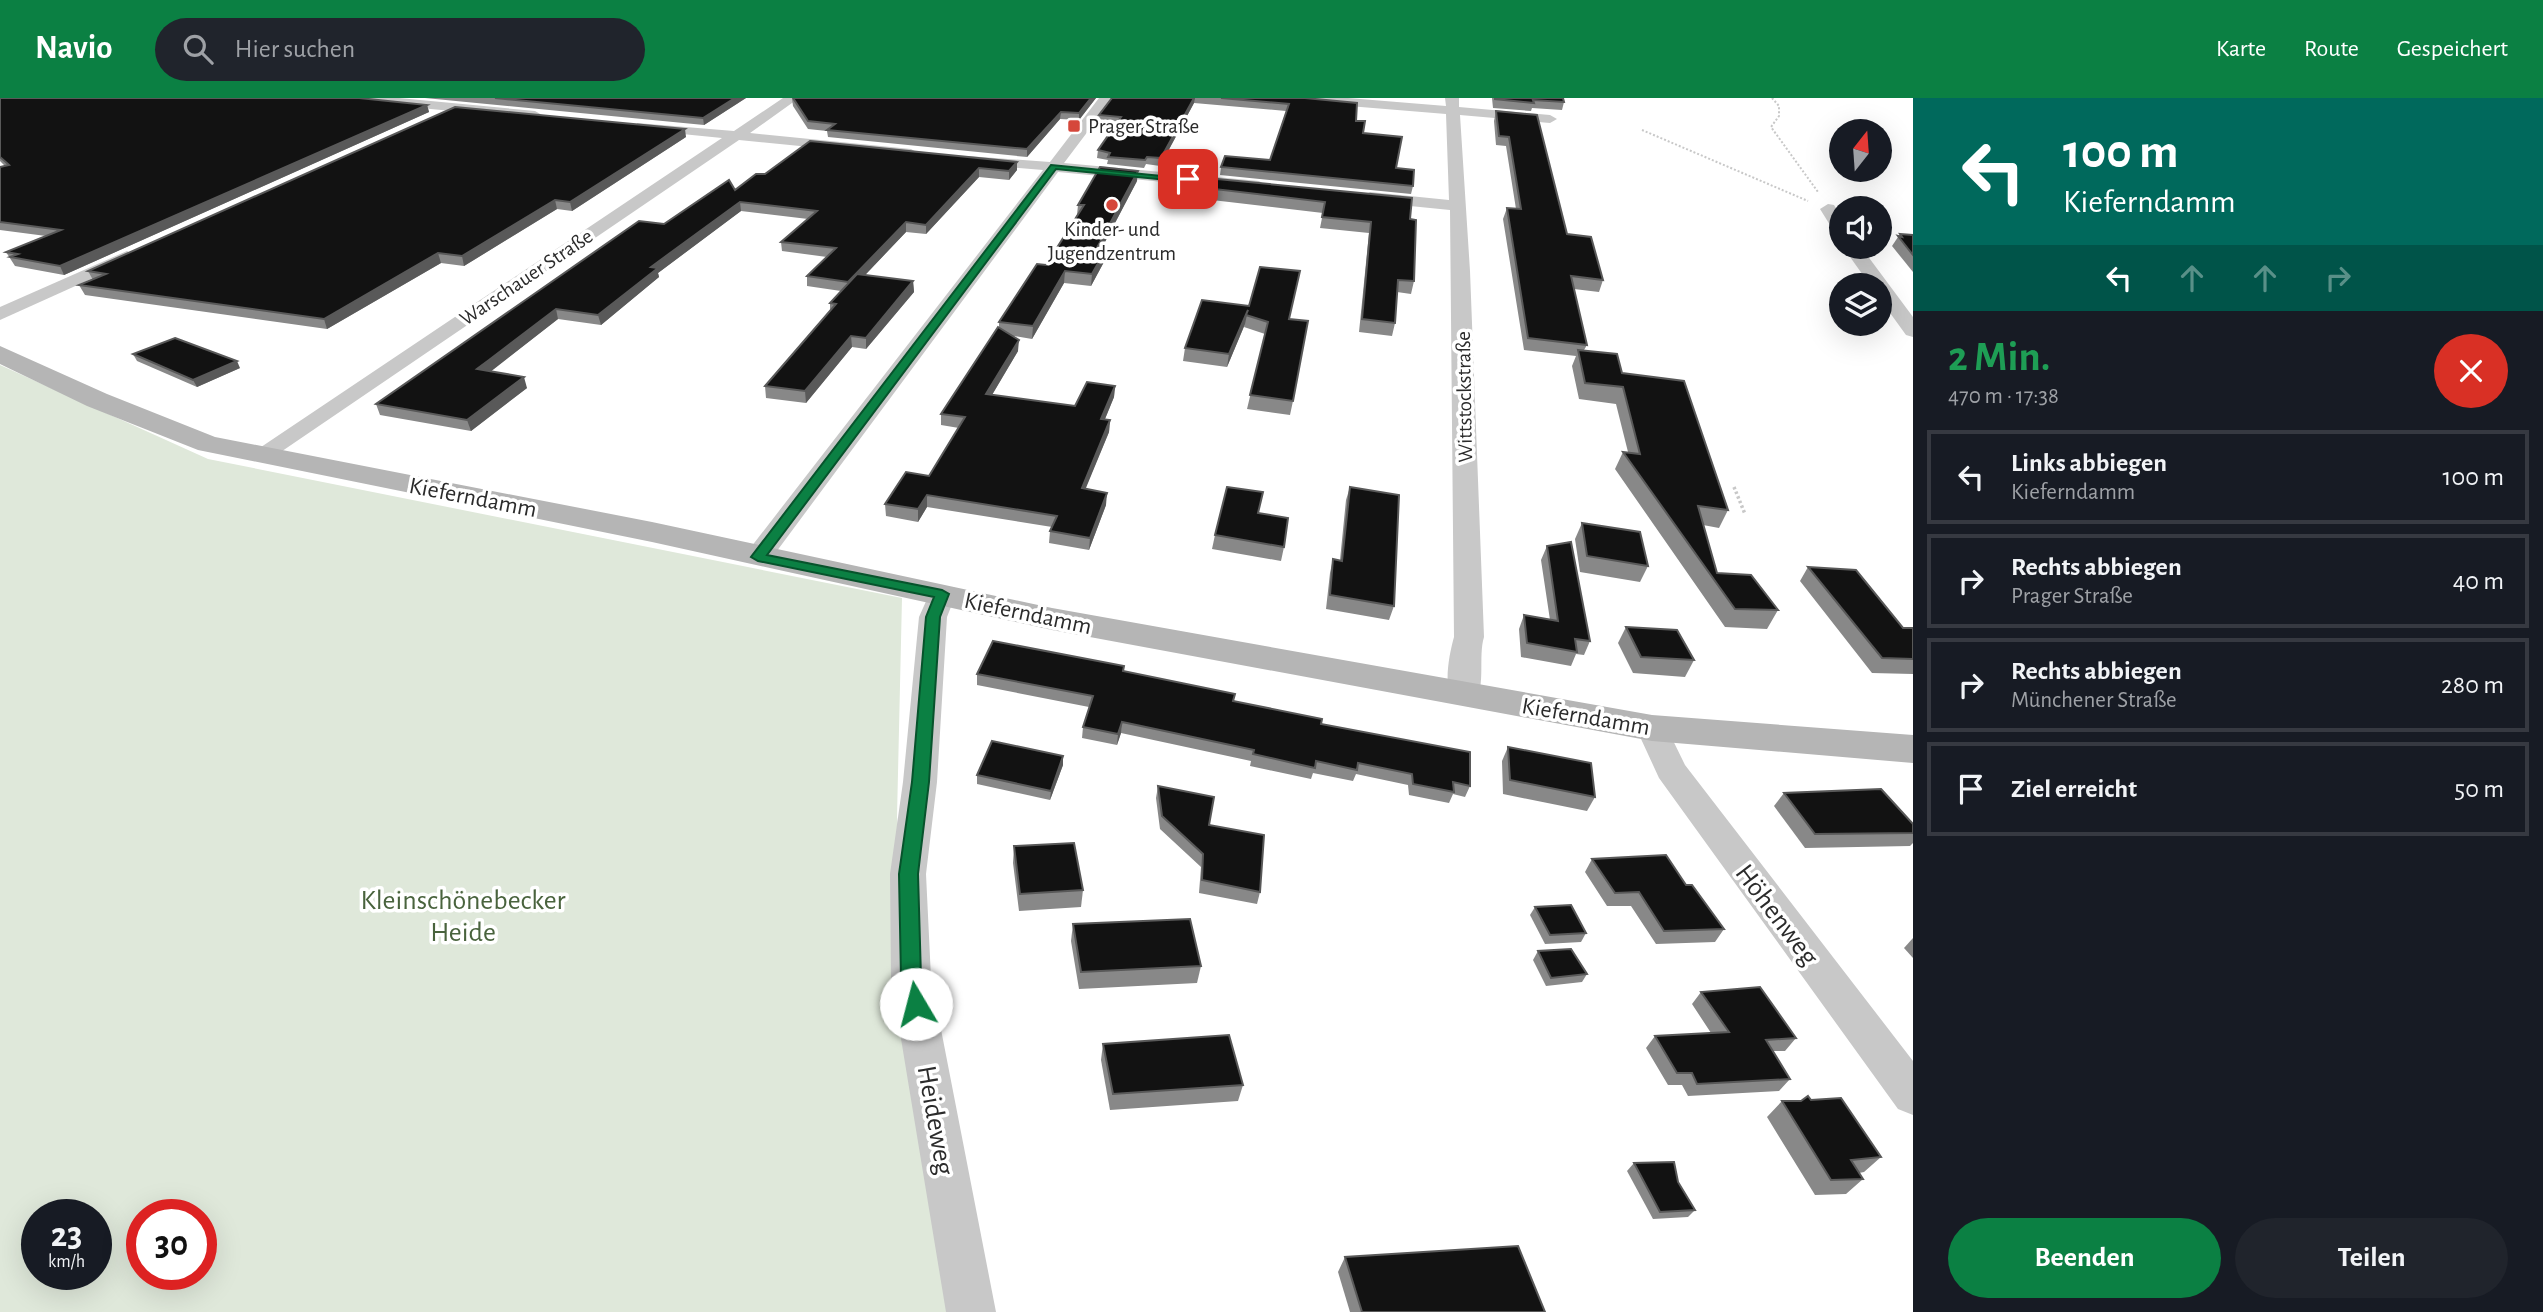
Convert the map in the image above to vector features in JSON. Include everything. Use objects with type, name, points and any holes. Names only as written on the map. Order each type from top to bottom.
[{"type":"street","points":[[357,98],[551,116]]},
{"type":"street","points":[[419,124],[476,98]]},
{"type":"street","name":"Warschauer Straße","points":[[261,455],[792,98]]},
{"type":"street","points":[[758,557],[1106,98]]},
{"type":"street","points":[[1300,98],[1452,104],[1550,119]]},
{"type":"street","name":"Wittstockstraße","points":[[1452,104],[1461,271],[1469,637],[1465,651],[1464,695]]},
{"type":"street","points":[[631,125],[856,145],[922,155]]},
{"type":"street","points":[[961,158],[1276,188]]},
{"type":"street","points":[[1359,196],[1456,205]]},
{"type":"street","points":[[0,314],[148,247]]},
{"type":"street","points":[[1892,303],[1913,331]]},
{"type":"street","name":"Kieferndamm","points":[[0,354],[171,431],[208,444],[652,532],[1052,619],[1652,728],[1913,749]]},
{"type":"street","name":"Heideweg","points":[[942,594],[933,617],[920,782],[908,874],[911,978],[971,1312]]},
{"type":"street","name":"Höhenweg","points":[[1652,728],[1671,770],[1913,1095]]},
{"type":"path","points":[[1772,98],[1779,106],[1779,116],[1771,127],[1828,209]]},
{"type":"path","points":[[1642,130],[1828,209]]},
{"type":"path","points":[[1734,487],[1745,514]]},
{"type":"green space","name":"Kleinschönebecker Heide","points":[[0,365],[208,459],[902,598],[897,817],[947,1312],[0,1312]]},
{"type":"building","points":[[0,98],[359,98],[427,105],[60,266],[10,257],[18,254],[6,252],[61,230],[0,222],[0,167],[9,165],[0,157]]},
{"type":"building","points":[[495,98],[735,98],[703,118]]},
{"type":"building","points":[[793,98],[1091,98],[1079,113],[1061,112],[1027,149],[827,130],[835,124],[808,121]]},
{"type":"building","points":[[1112,98],[1194,98],[1161,158],[1147,157],[1145,160],[1108,157],[1110,153],[1098,150],[1121,117],[1099,115]]},
{"type":"building","points":[[1221,98],[1305,98],[1357,103],[1356,121],[1365,121],[1363,133],[1402,137],[1396,168],[1414,170],[1413,186],[1221,167],[1225,156],[1270,160],[1289,104]]},
{"type":"building","points":[[1495,98],[1563,98],[1564,102],[1533,100],[1534,103]]},
{"type":"building","points":[[455,107],[685,129],[570,202],[555,200],[462,256],[438,253],[324,319],[79,285],[106,274],[88,271]]},
{"type":"building","points":[[1496,111],[1537,115],[1567,234],[1591,237],[1603,280],[1571,276],[1587,345],[1528,338],[1507,208],[1521,209],[1509,137],[1499,136]]},
{"type":"building","points":[[810,141],[1017,162],[1009,171],[979,168],[926,225],[906,222],[848,282],[807,276],[836,248],[781,242],[817,211],[740,202],[651,267],[658,268],[598,315],[556,309],[477,369],[524,377],[467,420],[376,404],[639,221],[664,224],[729,180],[735,190],[756,174],[765,174]]},
{"type":"building","points":[[1100,167],[1138,171],[1097,248],[1106,249],[1092,274],[1065,271],[1033,326],[999,322],[1037,264],[1046,265],[1084,205],[1078,205]]},
{"type":"building","points":[[1217,179],[1412,198],[1410,219],[1416,220],[1414,281],[1398,280],[1395,323],[1362,319],[1371,222],[1322,217],[1325,202],[1214,189]]},
{"type":"building","points":[[1900,234],[1913,235],[1913,255],[1898,236],[1902,237]]},
{"type":"building","points":[[1260,267],[1300,271],[1289,319],[1308,321],[1293,401],[1250,395],[1268,322],[1246,315],[1248,310],[1229,354],[1185,348],[1202,300],[1249,306]]},
{"type":"building","points":[[857,274],[913,281],[866,338],[851,336],[805,391],[765,386],[836,304],[830,303]]},
{"type":"building","points":[[998,327],[1019,340],[986,394],[1075,406],[1087,382],[1115,386],[1101,419],[1110,420],[1082,488],[1107,493],[1090,538],[1050,531],[1057,516],[927,495],[918,509],[885,504],[906,472],[929,476],[965,417],[941,414]]},
{"type":"building","points":[[175,338],[237,361],[193,380],[133,354]]},
{"type":"building","points":[[1578,350],[1617,354],[1622,373],[1684,381],[1728,510],[1698,506],[1717,573],[1751,575],[1778,610],[1735,609],[1623,452],[1640,454],[1623,387],[1585,383]]},
{"type":"building","points":[[1227,487],[1263,492],[1258,513],[1288,518],[1284,547],[1215,535]]},
{"type":"building","points":[[1350,487],[1399,495],[1394,606],[1330,595],[1333,559],[1342,561]]},
{"type":"building","points":[[1582,523],[1640,532],[1648,566],[1587,556]]},
{"type":"building","points":[[1571,542],[1590,641],[1575,639],[1577,652],[1527,643],[1524,615],[1558,621],[1547,546]]},
{"type":"building","points":[[1808,567],[1856,570],[1903,628],[1913,628],[1913,659],[1882,658]]},
{"type":"building","points":[[1626,627],[1677,630],[1694,660],[1641,657]]},
{"type":"building","points":[[993,641],[1124,666],[1123,671],[1235,694],[1233,701],[1322,719],[1321,724],[1470,752],[1470,786],[1453,782],[1454,792],[1413,784],[1412,774],[1358,763],[1357,770],[1316,761],[1315,768],[1253,754],[1254,750],[1122,722],[1118,734],[1083,727],[1093,696],[977,674]]},
{"type":"building","points":[[992,741],[1063,756],[1051,791],[977,775]]},
{"type":"building","points":[[1508,747],[1591,763],[1595,797],[1510,780]]},
{"type":"building","points":[[1158,786],[1214,797],[1209,825],[1264,835],[1260,892],[1202,880],[1203,854],[1162,816]]},
{"type":"building","points":[[1881,789],[1913,824],[1913,833],[1815,834],[1784,793]]},
{"type":"building","points":[[1074,843],[1083,890],[1020,894],[1014,846]]},
{"type":"building","points":[[1666,855],[1686,885],[1692,885],[1724,929],[1664,931],[1639,892],[1615,893],[1592,859]]},
{"type":"building","points":[[1571,905],[1586,933],[1550,935],[1535,907]]},
{"type":"building","points":[[1190,919],[1201,966],[1081,972],[1073,924]]},
{"type":"building","points":[[1571,949],[1587,974],[1551,978],[1538,951]]},
{"type":"building","points":[[1760,987],[1796,1038],[1766,1040],[1790,1079],[1697,1084],[1692,1073],[1677,1073],[1655,1036],[1729,1032],[1701,992]]},
{"type":"building","points":[[1229,1035],[1243,1085],[1113,1094],[1103,1044]]},
{"type":"building","points":[[1808,1096],[1811,1100],[1841,1098],[1881,1157],[1851,1160],[1863,1179],[1831,1180],[1782,1101],[1801,1101]]},
{"type":"building","points":[[1674,1162],[1678,1182],[1695,1210],[1660,1212],[1634,1163]]},
{"type":"building","points":[[1518,1246],[1545,1312],[1362,1312],[1345,1257]]},
{"type":"place","name":"Prager Straße","points":[[1074,126]]},
{"type":"place","name":"Kinder- und Jugendzentrum","points":[[1112,205]]},
{"type":"route","points":[[916,1004],[911,978],[908,874],[920,782],[933,617],[942,594],[758,557],[1054,166],[1188,179]]}]
